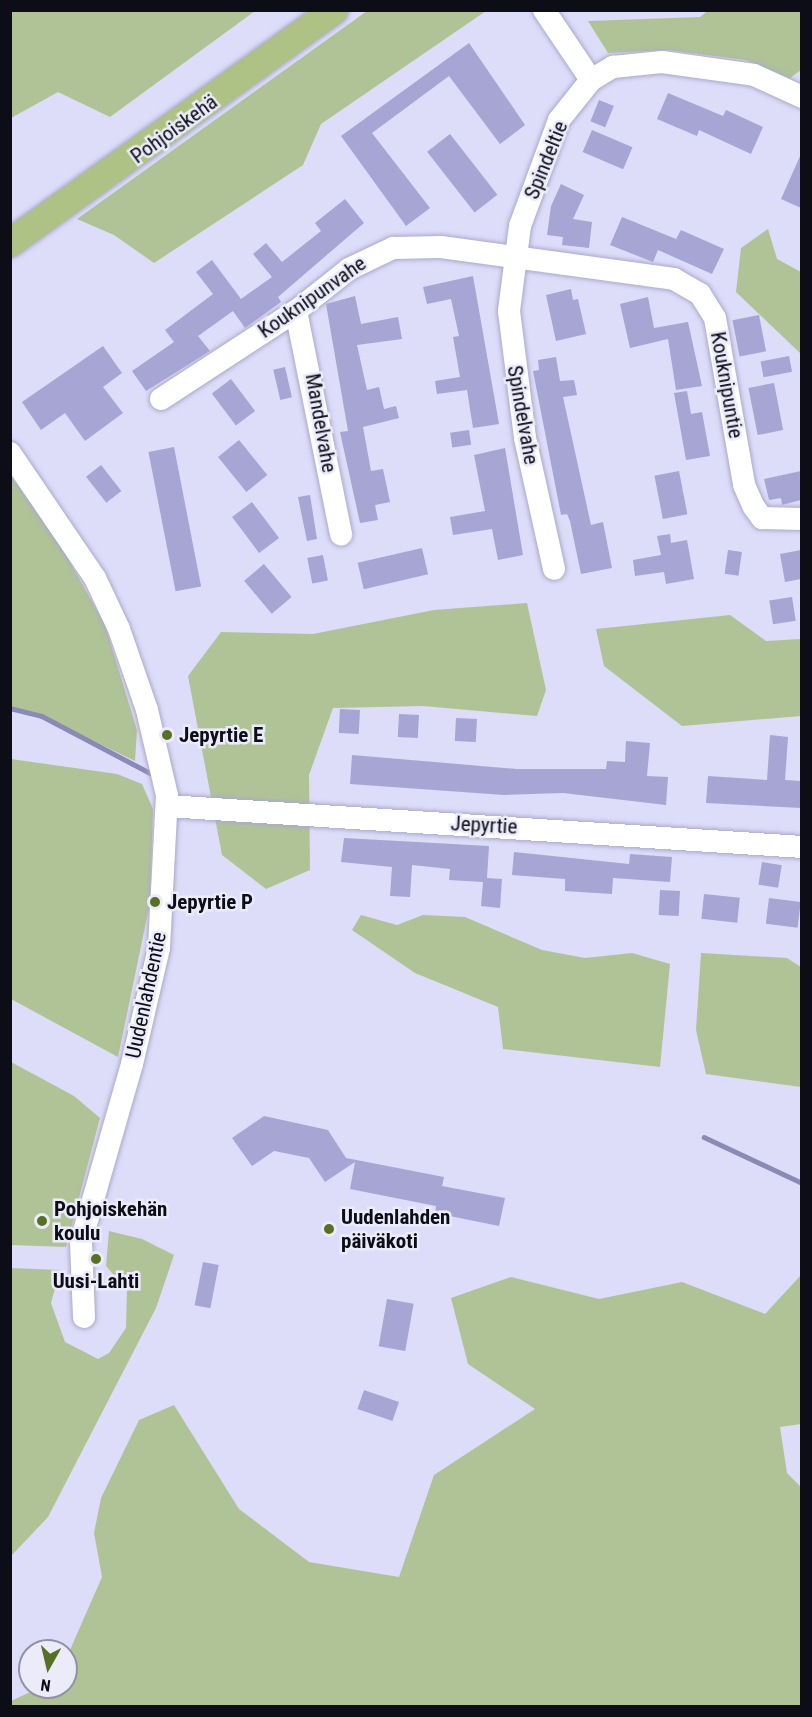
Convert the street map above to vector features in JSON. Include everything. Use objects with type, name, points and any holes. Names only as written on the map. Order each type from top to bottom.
[{"type":"main road","name":"Pohjoiskehä","points":[[10,243],[334,10]]},
{"type":"street","points":[[543,10],[591,80],[613,67],[662,62],[754,75],[801,96]]},
{"type":"street","name":"Spindeltie","points":[[514,258],[520,226],[559,120],[591,80]]},
{"type":"street","name":"Kouknipunvahe","points":[[161,399],[296,311],[348,269],[393,248],[441,247],[514,258]]},
{"type":"street","name":"Kouknipuntie","points":[[514,258],[674,279],[700,294],[721,339],[749,496],[762,518],[801,519]]},
{"type":"street","name":"Spindelvahe","points":[[514,258],[509,311],[512,359],[554,569]]},
{"type":"street","name":"Mandelvahe","points":[[296,311],[341,535]]},
{"type":"street","name":"Uudenlahdentie","points":[[10,453],[95,578],[119,629],[147,710],[167,806],[159,948],[132,1064],[81,1242],[84,1317]]},
{"type":"street","name":"Jepyrtie","points":[[167,806],[801,847]]},
{"type":"green space","points":[[11,10],[255,11],[110,117],[58,92],[11,118]]},
{"type":"green space","points":[[709,10],[801,11],[801,70],[790,78],[746,60],[668,50],[608,53],[588,21],[700,17]]},
{"type":"green space","points":[[367,11],[486,11],[321,124],[303,165],[154,263],[114,235],[77,219]]},
{"type":"green space","points":[[768,229],[777,259],[801,272],[801,354],[736,292],[741,248]]},
{"type":"green space","points":[[10,475],[56,537],[105,625],[137,730],[135,761],[42,716],[11,708]]},
{"type":"green space","points":[[527,603],[546,690],[537,716],[423,706],[333,708],[309,775],[310,870],[266,889],[222,855],[188,676],[221,632],[313,634],[434,610]]},
{"type":"green space","points":[[730,615],[766,641],[801,639],[801,716],[682,726],[604,666],[596,629]]},
{"type":"green space","points":[[11,759],[117,774],[142,784],[153,809],[150,903],[118,1057],[11,999]]},
{"type":"green space","points":[[361,915],[397,925],[423,915],[465,917],[542,950],[585,958],[632,953],[670,964],[660,1067],[503,1049],[498,1007],[415,973],[352,930]]},
{"type":"green space","points":[[701,953],[787,958],[801,967],[801,1087],[706,1074],[696,1030]]},
{"type":"green space","name":"Pohjoiskehän koulu","points":[[11,1062],[74,1096],[100,1118],[66,1247],[11,1245]]},
{"type":"green space","points":[[109,1231],[142,1239],[174,1255],[156,1308],[48,1517],[11,1556],[11,1268],[60,1270],[51,1303],[65,1342],[98,1359],[109,1353],[126,1328],[127,1290],[106,1266]]},
{"type":"green space","points":[[801,1275],[801,1424],[780,1427],[787,1473],[801,1487],[801,1706],[11,1706],[11,1701],[18,1698],[78,1699],[78,1639],[75,1639],[102,1577],[94,1533],[101,1498],[139,1420],[174,1405],[239,1509],[309,1562],[399,1577],[434,1475],[535,1409],[468,1364],[451,1298],[511,1277],[599,1299],[682,1282],[765,1314]]},
{"type":"building","points":[[469,43],[525,125],[500,144],[449,76],[372,133],[430,208],[406,226],[341,136]]},
{"type":"building","points":[[668,93],[723,116],[726,110],[763,127],[751,154],[699,130],[697,136],[657,119]]},
{"type":"building","points":[[599,100],[614,106],[605,127],[590,121]]},
{"type":"building","points":[[592,130],[633,147],[623,169],[583,152]]},
{"type":"building","points":[[450,134],[497,195],[475,213],[427,152]]},
{"type":"building","points":[[801,154],[801,208],[781,199]]},
{"type":"building","points":[[561,184],[584,195],[573,219],[592,222],[589,248],[562,245],[563,237],[547,235],[551,206]]},
{"type":"building","points":[[345,199],[364,223],[278,297],[281,302],[245,328],[233,311],[198,336],[210,351],[146,391],[132,371],[174,342],[165,330],[213,294],[196,272],[212,260],[241,299],[272,277],[253,254],[266,243],[282,262],[321,231],[315,223]]},
{"type":"building","points":[[622,217],[676,239],[681,230],[724,249],[712,274],[658,250],[653,262],[610,245]]},
{"type":"building","points":[[473,276],[499,424],[473,428],[467,390],[437,394],[435,381],[460,377],[453,337],[459,336],[451,299],[427,304],[423,287]]},
{"type":"building","points":[[571,289],[573,300],[578,299],[586,334],[556,341],[546,295]]},
{"type":"building","points":[[355,296],[361,324],[398,317],[402,339],[357,345],[367,390],[379,387],[384,409],[396,406],[399,418],[363,427],[371,471],[383,469],[390,502],[375,505],[378,520],[360,523],[340,432],[348,431],[326,304]]},
{"type":"building","points":[[648,297],[654,328],[688,322],[702,386],[676,390],[668,339],[630,348],[620,304]]},
{"type":"building","points":[[759,315],[766,351],[740,356],[732,320]]},
{"type":"building","points":[[103,346],[122,373],[103,387],[123,413],[85,441],[65,413],[41,430],[22,402]]},
{"type":"building","points":[[789,356],[792,372],[764,377],[761,362]]},
{"type":"building","points":[[556,357],[560,381],[574,380],[577,395],[563,397],[591,525],[603,522],[612,568],[581,574],[570,521],[567,514],[561,515],[533,371],[539,370],[538,360]]},
{"type":"building","points":[[285,367],[292,397],[280,400],[273,370]]},
{"type":"building","points":[[231,379],[255,411],[236,425],[212,393]]},
{"type":"building","points":[[774,383],[783,430],[758,435],[748,388]]},
{"type":"building","points":[[687,391],[691,414],[702,412],[710,456],[686,460],[674,393]]},
{"type":"building","points":[[469,430],[471,445],[452,447],[450,433]]},
{"type":"building","points":[[239,440],[267,475],[246,492],[218,457]]},
{"type":"building","points":[[174,447],[201,586],[176,591],[148,452]]},
{"type":"building","points":[[505,448],[523,555],[498,560],[492,529],[453,535],[450,517],[485,511],[474,455]]},
{"type":"building","points":[[101,465],[121,491],[106,503],[86,477]]},
{"type":"building","points":[[679,471],[687,514],[663,519],[654,476]]},
{"type":"building","points":[[801,471],[801,500],[782,505],[781,498],[769,500],[764,479]]},
{"type":"building","points":[[310,495],[317,539],[307,541],[298,497]]},
{"type":"building","points":[[252,502],[279,538],[259,553],[232,517]]},
{"type":"building","points":[[670,534],[671,543],[687,540],[694,579],[666,584],[664,572],[635,576],[633,560],[661,555],[657,536]]},
{"type":"building","points":[[422,548],[428,574],[364,589],[358,563]]},
{"type":"building","points":[[728,550],[742,552],[739,576],[725,574]]},
{"type":"building","points":[[801,550],[801,579],[785,582],[780,554]]},
{"type":"building","points":[[323,555],[328,581],[312,584],[307,558]]},
{"type":"building","points":[[264,564],[292,597],[272,614],[244,581]]},
{"type":"building","points":[[792,597],[796,621],[773,624],[769,601]]},
{"type":"building","points":[[340,709],[360,710],[359,734],[339,733]]},
{"type":"building","points":[[399,714],[419,715],[418,738],[398,737]]},
{"type":"building","points":[[456,718],[477,719],[476,742],[455,741]]},
{"type":"building","points":[[770,735],[788,737],[785,780],[801,781],[801,808],[706,803],[708,776],[767,780]]},
{"type":"building","points":[[626,741],[650,743],[647,776],[668,777],[666,805],[563,793],[504,795],[350,784],[352,755],[517,769],[606,769],[607,761],[625,762]]},
{"type":"building","points":[[344,838],[489,846],[487,878],[502,879],[500,908],[481,906],[483,882],[449,880],[450,869],[412,865],[410,897],[390,896],[392,867],[341,862]]},
{"type":"building","points":[[514,852],[629,864],[630,854],[672,857],[670,882],[613,878],[612,894],[565,891],[565,879],[512,875]]},
{"type":"building","points":[[762,862],[782,865],[778,888],[758,885]]},
{"type":"building","points":[[660,890],[680,891],[679,916],[659,915]]},
{"type":"building","points":[[704,894],[740,898],[737,923],[701,919]]},
{"type":"building","points":[[769,898],[801,902],[798,928],[766,924]]},
{"type":"building","points":[[264,1116],[328,1130],[346,1158],[444,1177],[442,1186],[505,1198],[499,1226],[435,1213],[436,1206],[350,1189],[355,1162],[325,1182],[309,1158],[274,1151],[252,1166],[232,1138]]},
{"type":"building","points":[[203,1262],[219,1265],[210,1308],[195,1305]]},
{"type":"building","points":[[387,1299],[414,1304],[405,1351],[379,1346]]},
{"type":"building","points":[[364,1390],[399,1402],[392,1421],[357,1409]]},
{"type":"waterway","points":[[10,708],[42,716],[152,774]]},
{"type":"waterway","points":[[704,1137],[802,1183]]},
{"type":"place","name":"Jepyrtie E","points":[[167,735]]},
{"type":"place","name":"Jepyrtie P","points":[[155,902]]},
{"type":"place","name":"Pohjoiskehän koulu","points":[[42,1221]]},
{"type":"place","name":"Uudenlahden päiväkoti","points":[[329,1229]]},
{"type":"place","name":"Uusi-Lahti","points":[[96,1259]]}]
